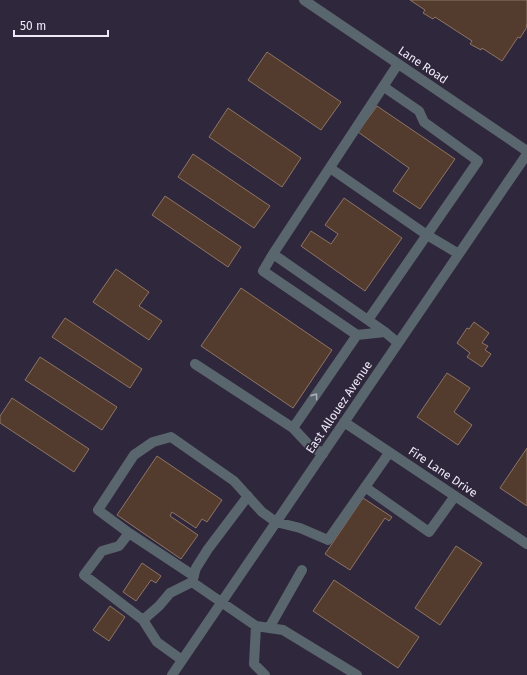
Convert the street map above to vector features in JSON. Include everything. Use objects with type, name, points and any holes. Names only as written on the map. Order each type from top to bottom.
[{"type":"street","name":"Lane Road","points":[[304,0],[527,151]]},
{"type":"street","points":[[385,332],[357,335],[262,271],[398,64]]},
{"type":"street","points":[[368,320],[478,161],[424,122],[419,111],[384,87]]},
{"type":"street","name":"East Allouez Avenue","points":[[172,675],[527,154]]},
{"type":"street","points":[[330,168],[427,235],[459,254]]},
{"type":"street","points":[[273,254],[385,332],[398,343]]},
{"type":"street","points":[[293,428],[357,335]]},
{"type":"street","points":[[195,364],[293,428],[308,444],[322,454]]},
{"type":"street","name":"Fire Lane Drive","points":[[344,422],[527,544]]},
{"type":"street","points":[[357,675],[283,630],[256,626],[221,603],[193,579],[98,510],[134,455],[153,442],[171,437],[234,482],[262,512],[276,522],[300,528],[328,540],[389,452]]},
{"type":"street","points":[[365,487],[429,532],[455,496]]},
{"type":"street","points":[[143,620],[159,606],[170,593],[193,579],[196,568],[208,549],[248,496]]},
{"type":"street","points":[[129,533],[119,546],[102,551],[84,576],[143,620],[157,642],[182,660]]},
{"type":"street","points":[[269,628],[302,570]]},
{"type":"street","points":[[256,626],[254,664],[265,675]]},
{"type":"building","points":[[410,0],[527,0],[527,27],[520,38],[518,37],[502,61],[482,48],[481,50],[470,44],[472,41],[435,17],[433,19],[423,13],[425,10]]},
{"type":"building","points":[[267,52],[341,102],[321,130],[248,80]]},
{"type":"building","points":[[377,106],[455,159],[420,209],[393,191],[409,168],[358,132]]},
{"type":"building","points":[[228,108],[301,158],[282,187],[209,137]]},
{"type":"building","points":[[193,154],[270,206],[254,228],[178,177]]},
{"type":"building","points":[[165,196],[241,247],[228,267],[152,215]]},
{"type":"building","points":[[344,198],[402,238],[365,291],[301,246],[311,231],[331,244],[338,234],[325,225]]},
{"type":"building","points":[[116,269],[149,292],[139,306],[162,321],[149,340],[93,302]]},
{"type":"building","points":[[241,288],[332,350],[293,408],[201,346]]},
{"type":"building","points":[[65,318],[142,369],[130,388],[52,337]]},
{"type":"building","points":[[474,322],[489,333],[482,343],[488,346],[485,350],[491,354],[482,367],[467,357],[470,353],[457,343],[467,328],[469,329]]},
{"type":"building","points":[[40,357],[117,407],[102,430],[25,380]]},
{"type":"building","points":[[447,373],[470,388],[454,412],[472,425],[458,445],[417,417]]},
{"type":"building","points":[[12,398],[89,449],[74,472],[0,423],[0,416]]},
{"type":"building","points":[[527,448],[527,506],[500,488]]},
{"type":"building","points":[[157,456],[222,500],[207,522],[202,519],[196,528],[172,512],[170,516],[198,535],[181,559],[117,515]]},
{"type":"building","points":[[363,498],[392,517],[389,521],[385,518],[350,570],[325,554]]},
{"type":"building","points":[[456,546],[482,563],[440,625],[415,608]]},
{"type":"building","points":[[142,563],[161,576],[156,583],[151,580],[136,601],[123,592]]},
{"type":"building","points":[[334,580],[419,637],[398,668],[313,611]]},
{"type":"building","points":[[110,606],[125,617],[109,641],[93,630]]}]
